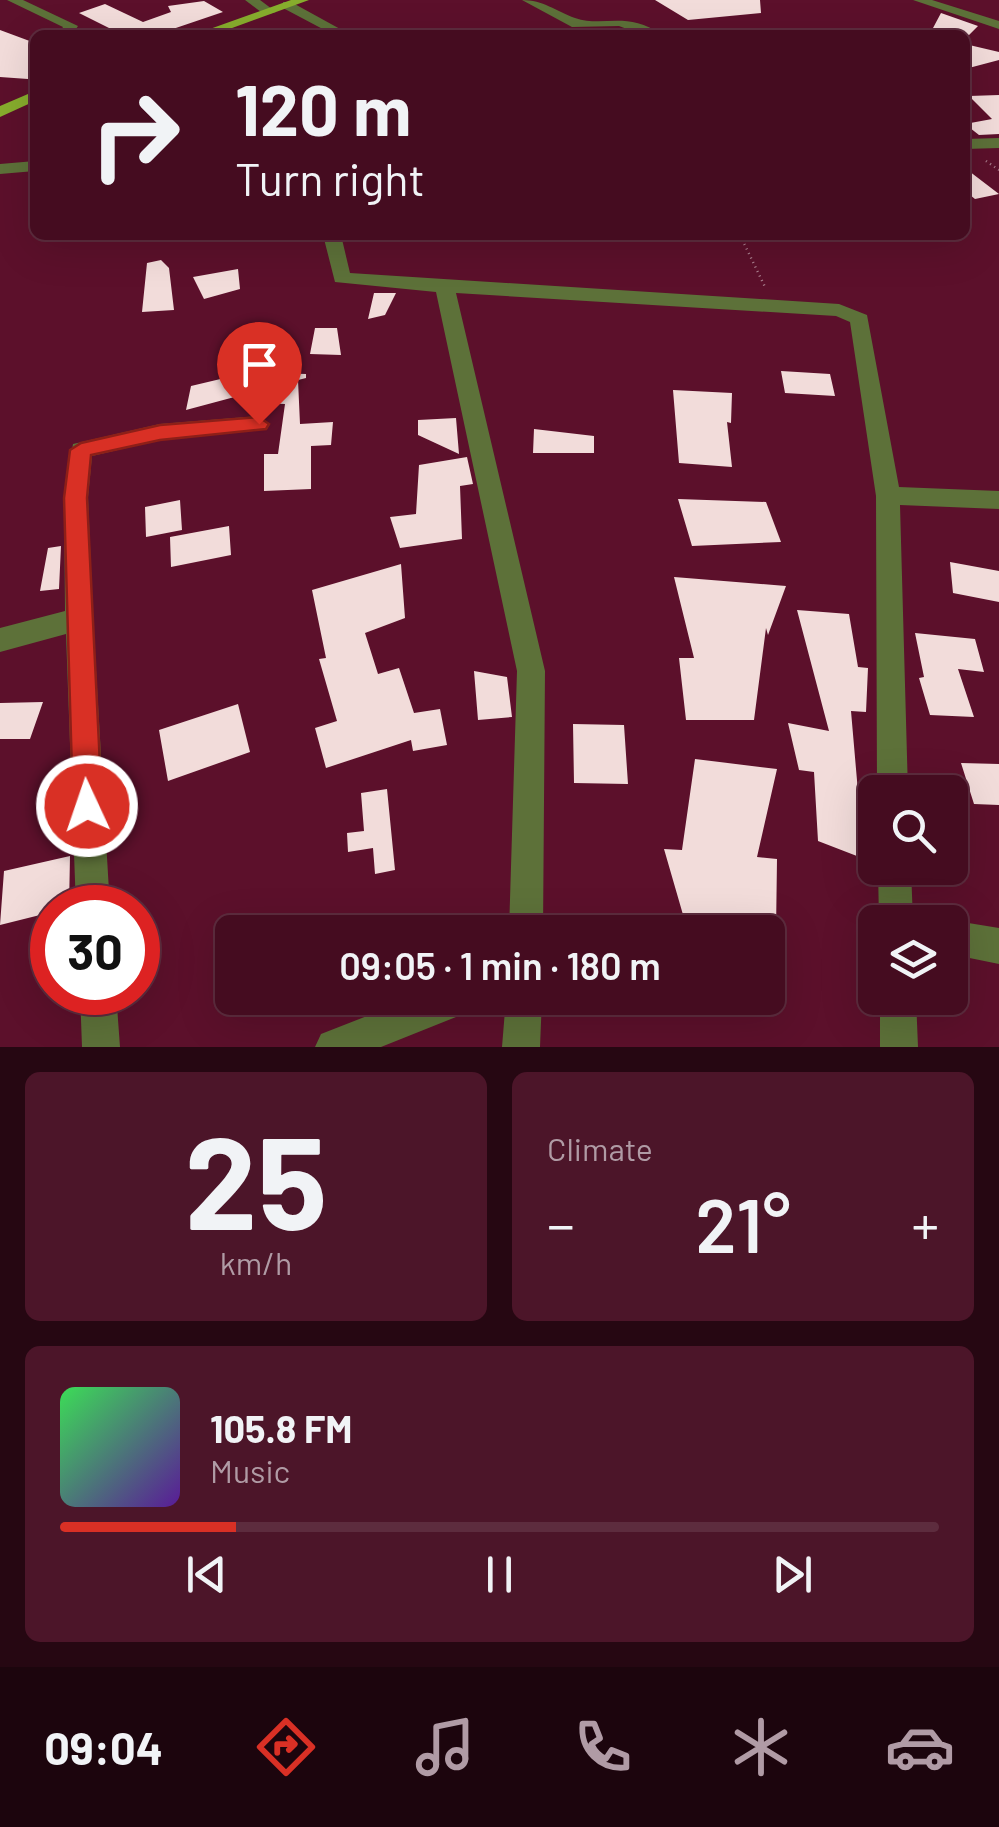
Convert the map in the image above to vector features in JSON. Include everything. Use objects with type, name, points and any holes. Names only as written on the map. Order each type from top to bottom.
[{"type":"main road","points":[[215,30],[303,0]]},
{"type":"main road","points":[[0,112],[30,97]]},
{"type":"street","points":[[251,0],[270,12]]},
{"type":"street","points":[[528,0],[577,24],[620,22],[642,30]]},
{"type":"street","points":[[919,0],[999,24]]},
{"type":"street","points":[[0,11],[16,1],[71,26],[68,30]]},
{"type":"street","points":[[287,6],[334,30]]},
{"type":"street","points":[[970,144],[999,143]]},
{"type":"street","points":[[0,170],[30,167]]},
{"type":"street","points":[[333,240],[342,278],[445,288],[840,310],[860,318],[888,496],[893,775]]},
{"type":"street","points":[[445,288],[531,672],[526,915]]},
{"type":"street","points":[[92,885],[79,619],[76,498],[81,450],[160,432],[259,424]]},
{"type":"street","points":[[888,496],[999,500]]},
{"type":"street","points":[[0,640],[79,619]]},
{"type":"street","points":[[968,941],[999,946]]},
{"type":"street","points":[[99,1015],[101,1047]]},
{"type":"street","points":[[334,1047],[415,1015]]},
{"type":"street","points":[[521,1047],[523,1015]]},
{"type":"street","points":[[898,1015],[899,1047]]},
{"type":"path","points":[[742,240],[774,306]]},
{"type":"building","points":[[655,0],[760,0],[761,13],[688,20]]},
{"type":"building","points":[[204,1],[223,12],[170,30],[113,30],[79,13],[105,4],[143,22],[171,12],[168,6]]},
{"type":"building","points":[[941,13],[978,26],[970,34],[970,30],[933,28]]},
{"type":"building","points":[[0,30],[30,41],[30,77],[0,77]]},
{"type":"building","points":[[970,45],[999,52],[999,60],[970,68]]},
{"type":"building","points":[[999,95],[999,134],[979,135],[970,128],[970,123],[992,119],[970,96]]},
{"type":"building","points":[[970,172],[999,194],[975,199],[970,195]]},
{"type":"building","points":[[161,260],[169,268],[174,310],[142,312],[147,263]]},
{"type":"building","points":[[238,269],[240,289],[204,299],[193,277]]},
{"type":"building","points":[[374,293],[396,293],[385,315],[368,319]]},
{"type":"building","points":[[315,328],[337,328],[341,355],[310,354]]},
{"type":"building","points":[[781,371],[830,374],[835,396],[785,393]]},
{"type":"building","points":[[250,372],[306,374],[306,378],[298,380],[300,424],[333,422],[331,445],[311,446],[311,489],[264,491],[264,454],[278,454],[285,404],[260,403],[261,390],[186,410],[191,386]]},
{"type":"building","points":[[673,390],[732,393],[731,423],[727,422],[732,467],[679,463]]},
{"type":"building","points":[[456,418],[459,454],[418,435],[418,420]]},
{"type":"building","points":[[534,429],[594,436],[594,453],[533,453]]},
{"type":"building","points":[[467,457],[473,484],[460,486],[462,539],[400,548],[390,517],[416,514],[419,465]]},
{"type":"building","points":[[678,499],[766,502],[781,542],[692,546]]},
{"type":"building","points":[[180,500],[182,530],[146,537],[145,507]]},
{"type":"building","points":[[229,526],[231,555],[171,567],[170,537]]},
{"type":"building","points":[[61,546],[59,589],[40,591],[48,548]]},
{"type":"building","points":[[950,562],[999,571],[999,602],[953,593]]},
{"type":"building","points":[[401,564],[405,618],[365,633],[378,674],[399,668],[414,713],[440,709],[447,745],[413,751],[411,740],[326,768],[315,728],[337,721],[319,659],[326,658],[312,590]]},
{"type":"building","points":[[674,577],[786,586],[768,635],[766,628],[754,720],[686,720],[679,658],[694,658]]},
{"type":"building","points":[[797,610],[849,614],[858,667],[868,668],[866,712],[851,711],[858,792],[858,856],[818,841],[814,772],[799,770],[788,723],[829,731]]},
{"type":"building","points":[[915,633],[975,639],[984,672],[958,669],[974,717],[930,715],[919,678],[924,677]]},
{"type":"building","points":[[474,671],[507,677],[512,717],[478,720]]},
{"type":"building","points":[[43,702],[30,739],[0,739],[0,703]]},
{"type":"building","points":[[238,704],[250,752],[168,781],[159,730]]},
{"type":"building","points":[[573,724],[624,725],[628,784],[574,783]]},
{"type":"building","points":[[695,759],[777,769],[757,857],[777,859],[776,915],[683,915],[664,849],[682,850]]},
{"type":"building","points":[[961,763],[999,764],[999,805],[974,804],[968,775]]},
{"type":"building","points":[[387,789],[395,870],[375,874],[373,848],[348,852],[347,833],[364,831],[361,793]]},
{"type":"building","points":[[70,856],[69,885],[30,885],[30,918],[0,925],[4,871]]},
{"type":"route","points":[[87,806],[76,498],[81,450],[160,432],[259,424]]}]
